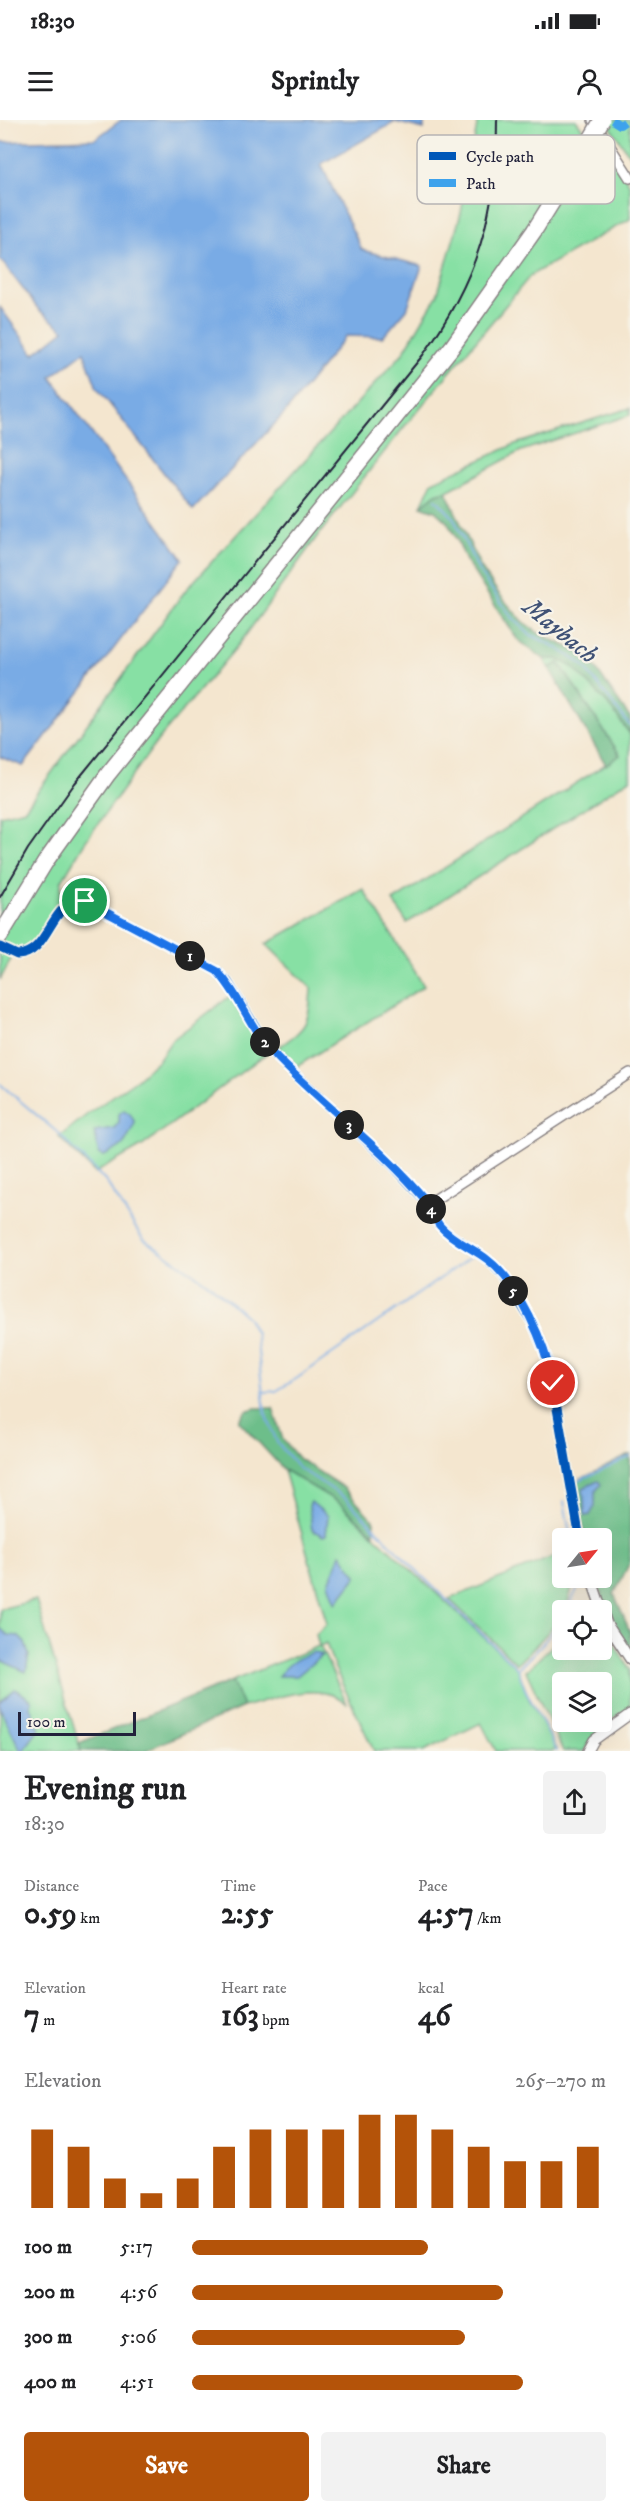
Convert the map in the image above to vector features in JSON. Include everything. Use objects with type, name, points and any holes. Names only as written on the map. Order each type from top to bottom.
[{"type":"main road","points":[[593,135],[602,120]]},
{"type":"main road","points":[[2,933],[46,861],[108,774],[452,347],[551,204]]},
{"type":"street","points":[[593,120],[603,135]]},
{"type":"street","points":[[615,154],[630,178]]},
{"type":"street","points":[[0,947],[17,955],[31,950],[38,946],[62,909],[76,900],[85,901],[217,971],[228,982],[271,1052],[394,1167],[428,1204],[438,1224],[448,1234],[488,1260],[504,1277],[541,1340],[553,1383],[578,1528]]},
{"type":"street","points":[[428,1204],[630,1073]]},
{"type":"street","points":[[594,1588],[607,1624],[630,1659]]},
{"type":"street","points":[[588,1751],[594,1740],[630,1714]]},
{"type":"green space","points":[[478,120],[576,120],[588,135],[475,135]]},
{"type":"green space","points":[[606,120],[630,120],[630,156]]},
{"type":"green space","points":[[615,161],[630,186],[630,219],[531,275],[404,427],[316,538],[240,643],[158,740],[85,842],[61,882],[61,903],[36,941],[20,950],[11,959],[0,980],[0,815],[25,809],[185,591],[403,353],[437,296],[463,204],[615,204]]},
{"type":"green space","points":[[630,408],[630,415],[521,451],[447,491],[436,494],[421,506],[432,482],[515,444]]},
{"type":"green space","points":[[446,491],[481,568],[499,594],[522,621],[540,634],[581,653],[592,663],[630,718],[630,734],[608,704],[573,667],[557,659],[544,659],[517,639],[466,561],[447,522],[435,511],[421,506],[436,494]]},
{"type":"green space","points":[[544,659],[557,659],[573,666],[608,704],[630,734],[630,779],[407,923],[393,901],[620,755],[559,663],[549,668]]},
{"type":"green space","points":[[559,663],[620,755],[606,765],[549,668]]},
{"type":"green space","points":[[363,889],[424,986],[293,1069],[275,1050],[304,1025],[309,1011],[311,988],[266,944]]},
{"type":"green space","points":[[230,996],[267,1053],[142,1146],[95,1173],[59,1137],[137,1079],[159,1059],[172,1040]]},
{"type":"green space","points":[[255,1408],[273,1408],[283,1440],[299,1459],[344,1488],[374,1521],[374,1534],[338,1502],[284,1470],[239,1421],[246,1411]]},
{"type":"green space","points":[[630,1455],[630,1562],[614,1594],[630,1632],[630,1655],[612,1625],[612,1600],[603,1600],[599,1588],[612,1588],[612,1528],[583,1528],[575,1482]]},
{"type":"green space","points":[[284,1470],[338,1502],[518,1669],[529,1699],[557,1749],[553,1751],[496,1751],[481,1723],[424,1751],[374,1751],[333,1664],[326,1643],[320,1646],[347,1704],[324,1693],[310,1692],[282,1696],[243,1707],[232,1681],[319,1646],[316,1634],[327,1624]]},
{"type":"green space","points":[[552,1557],[552,1588],[571,1588],[568,1600],[552,1600],[552,1627],[517,1664],[449,1599]]},
{"type":"green space","points":[[36,1600],[81,1751],[0,1751],[0,1609]]},
{"type":"green space","points":[[612,1640],[630,1670],[630,1708],[612,1720],[612,1672],[552,1672],[552,1727],[526,1671],[552,1646],[552,1660],[612,1660]]},
{"type":"green space","points":[[232,1681],[243,1707],[144,1751],[81,1751],[79,1743]]},
{"type":"green space","points":[[554,1732],[598,1732],[584,1751],[563,1751]]},
{"type":"water","points":[[121,120],[424,120],[424,129],[395,122],[321,164],[362,250],[422,266],[407,309],[383,337],[346,336],[285,413],[193,510],[97,388],[84,352],[51,377],[183,559],[23,766],[0,757],[0,307],[34,354],[64,330],[39,310],[0,259],[0,142],[95,139]]},
{"type":"water","points":[[124,1110],[130,1114],[135,1123],[126,1140],[121,1146],[104,1156],[99,1154],[94,1131],[114,1128],[119,1122],[119,1114]]},
{"type":"water","points":[[598,1481],[601,1484],[595,1492],[595,1506],[590,1515],[585,1516],[583,1488]]},
{"type":"water","points":[[311,1502],[328,1516],[326,1535],[323,1536],[312,1530],[309,1506]]},
{"type":"water","points":[[341,1554],[357,1576],[336,1603],[329,1583]]},
{"type":"water","points":[[0,1628],[8,1635],[18,1636],[25,1643],[29,1655],[26,1672],[0,1660]]},
{"type":"water","points":[[314,1652],[322,1655],[297,1676],[278,1676],[294,1661]]},
{"type":"water","points":[[15,1689],[32,1700],[30,1707],[33,1711],[33,1718],[40,1728],[23,1751],[0,1708],[0,1702]]},
{"type":"waterway","name":"Maybach","points":[[436,499],[453,517],[480,573],[511,616],[529,634],[556,647],[583,665],[630,726]]},
{"type":"waterway","points":[[0,1084],[58,1133],[107,1183],[143,1239],[212,1286],[248,1318],[256,1334],[265,1412],[277,1442],[299,1468],[344,1497],[518,1669]]},
{"type":"waterway","points":[[264,1392],[276,1391],[296,1379],[471,1257]]},
{"type":"waterway","name":"Maybach","points":[[574,1483],[630,1457]]},
{"type":"waterway","name":"Maybach","points":[[564,1502],[569,1528]]},
{"type":"waterway","name":"Maybach","points":[[572,1600],[577,1588]]},
{"type":"waterway","name":"Maybach","points":[[552,1632],[518,1669],[525,1689],[557,1751]]},
{"type":"railway","points":[[497,120],[497,135]]},
{"type":"railway","points":[[0,897],[28,849],[75,783],[423,355],[442,327],[471,271],[481,244],[490,204]]},
{"type":"marked path","points":[[612,120],[620,125],[627,120]]},
{"type":"cycle path","points":[[0,947],[17,955],[28,952],[37,946],[64,908],[73,902],[85,901],[217,971],[228,982],[271,1052],[394,1167],[428,1204],[438,1224],[488,1260],[504,1277],[533,1324],[549,1363],[578,1528]]},
{"type":"route","points":[[85,901],[217,971],[228,982],[271,1052],[394,1167],[428,1204],[438,1224],[448,1234],[488,1260],[504,1277],[541,1340],[553,1383]]}]
